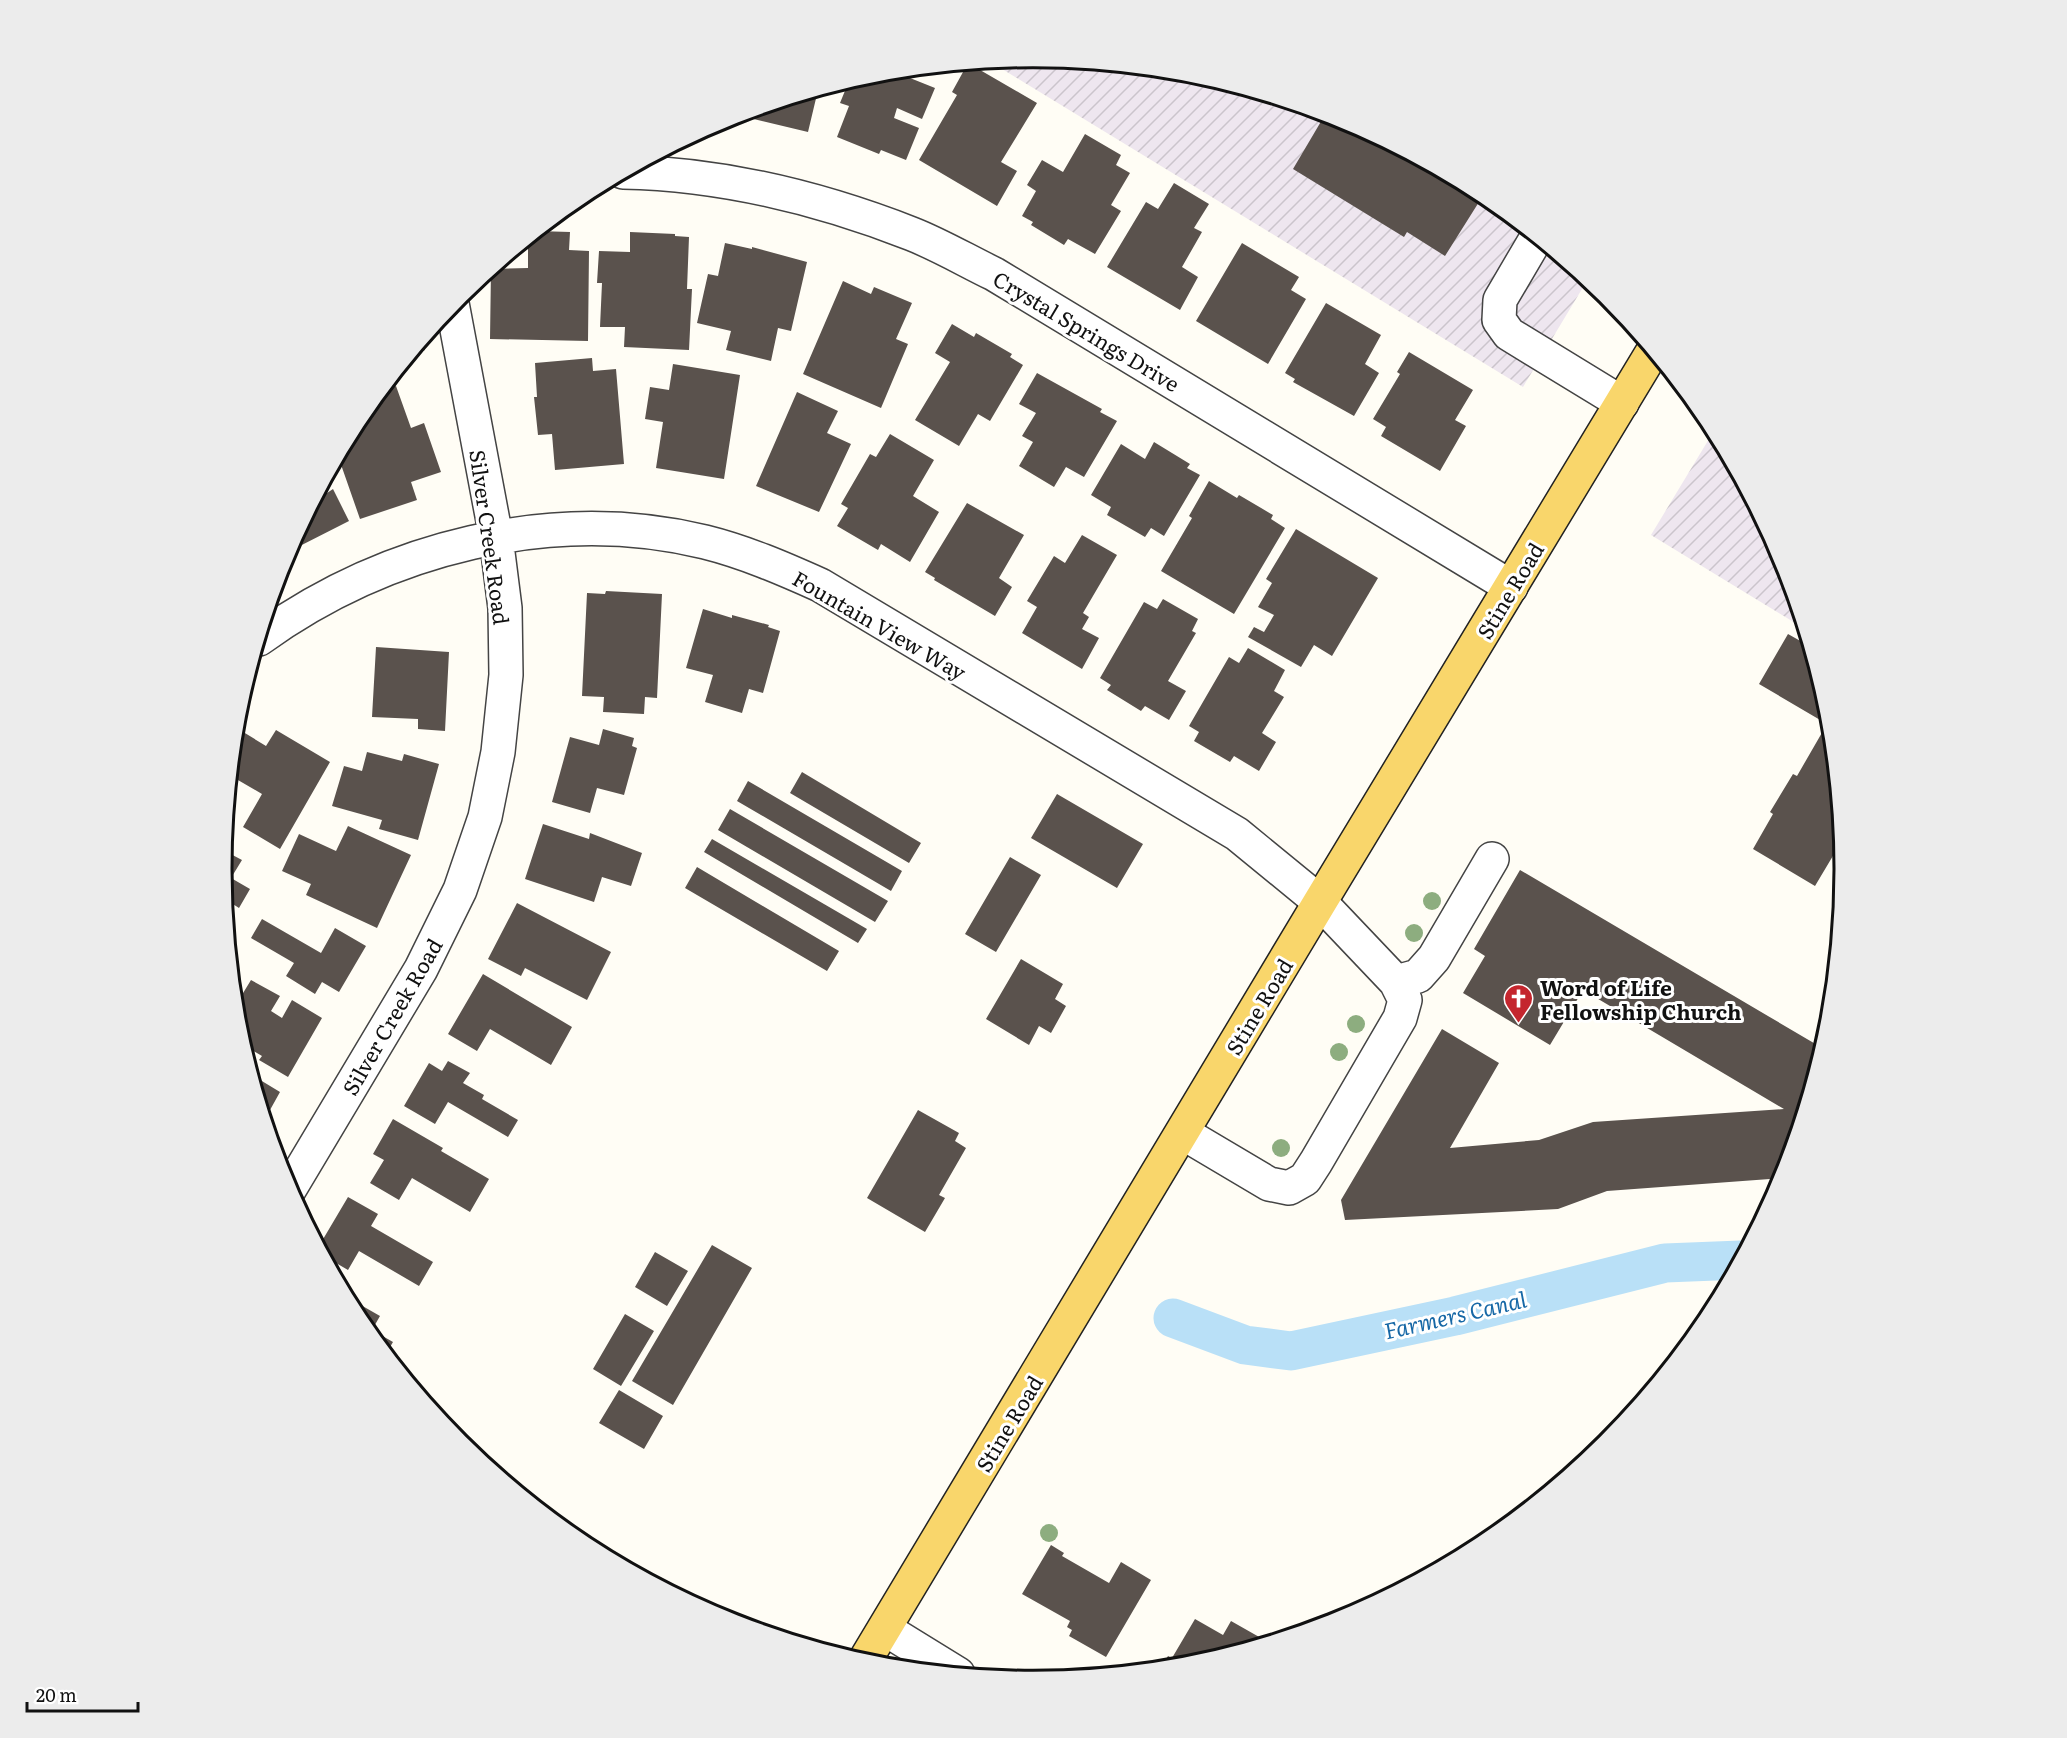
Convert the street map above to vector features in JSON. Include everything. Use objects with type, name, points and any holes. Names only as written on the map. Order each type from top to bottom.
[{"type":"main road","name":"Stine Road","points":[[870,1653],[1649,357]]},
{"type":"street","name":"Crystal Springs Drive","points":[[638,172],[742,184],[829,205],[913,235],[994,274],[1511,587]]},
{"type":"street","points":[[1533,243],[1500,300],[1499,320],[1509,334],[1622,403]]},
{"type":"street","name":"Silver Creek Road","points":[[295,1180],[422,969],[460,890],[485,817],[498,752],[506,675],[505,608],[496,537],[454,316]]},
{"type":"street","name":"Fountain View Way","points":[[268,632],[290,616],[363,578],[431,553],[496,537],[565,529],[636,530],[705,542],[764,560],[820,585],[1237,834],[1320,902],[1396,982]]},
{"type":"street","points":[[1183,1133],[1269,1184],[1289,1188],[1305,1179],[1400,1018],[1405,1000],[1396,982],[1418,976],[1434,958],[1492,859]]},
{"type":"street","points":[[885,1629],[944,1665]]},
{"type":"shaded area","points":[[1001,69],[1086,69],[1138,74],[1241,95],[1291,110],[1340,129],[1388,150],[1434,175],[1521,233],[1584,286],[1523,387]]},
{"type":"shaded area","points":[[1709,439],[1728,468],[1752,515],[1774,562],[1796,623],[1651,535]]},
{"type":"building","points":[[979,69],[1037,103],[1001,162],[1017,171],[997,206],[919,160],[957,95],[952,92],[964,71]]},
{"type":"building","points":[[910,77],[935,88],[922,119],[897,108],[894,118],[919,128],[906,160],[881,150],[879,154],[837,137],[849,106],[840,103],[845,91]]},
{"type":"building","points":[[816,98],[808,132],[753,119]]},
{"type":"building","points":[[1321,122],[1388,150],[1479,203],[1445,256],[1407,232],[1404,237],[1293,169]]},
{"type":"building","points":[[1085,134],[1121,155],[1116,165],[1130,173],[1111,205],[1121,211],[1095,254],[1068,239],[1064,245],[1031,225],[1033,222],[1022,216],[1036,191],[1027,185],[1042,160],[1063,172]]},
{"type":"building","points":[[1174,183],[1209,204],[1194,228],[1202,232],[1182,267],[1198,277],[1180,310],[1107,267],[1146,202],[1158,209]]},
{"type":"building","points":[[548,231],[570,232],[569,250],[589,251],[588,341],[490,339],[491,279],[502,269],[528,268],[528,247]]},
{"type":"building","points":[[630,232],[675,234],[675,236],[689,237],[687,289],[692,289],[689,350],[624,347],[625,327],[600,327],[602,283],[597,283],[599,251],[630,252]]},
{"type":"building","points":[[725,243],[752,249],[752,247],[807,262],[791,331],[778,328],[771,361],[726,350],[731,331],[697,323],[708,274],[718,276]]},
{"type":"building","points":[[1242,243],[1299,277],[1291,290],[1306,299],[1268,364],[1196,321]]},
{"type":"building","points":[[843,281],[871,294],[874,287],[912,303],[896,339],[908,344],[881,408],[803,374]]},
{"type":"building","points":[[1326,303],[1381,335],[1365,364],[1379,373],[1354,416],[1293,382],[1295,379],[1285,373]]},
{"type":"building","points":[[952,324],[974,337],[976,333],[1012,354],[1010,357],[1023,365],[990,421],[978,414],[959,446],[915,420],[950,362],[935,353]]},
{"type":"building","points":[[1409,352],[1473,390],[1455,420],[1466,426],[1440,471],[1381,436],[1386,427],[1373,419],[1400,374],[1397,372]]},
{"type":"building","points":[[592,358],[593,371],[616,369],[624,464],[555,470],[552,434],[538,435],[534,397],[537,397],[535,363]]},
{"type":"building","points":[[673,364],[740,375],[724,479],[656,468],[663,422],[645,419],[650,387],[669,390]]},
{"type":"building","points":[[1037,373],[1102,409],[1100,412],[1117,421],[1084,477],[1066,467],[1054,487],[1019,466],[1033,442],[1022,436],[1036,413],[1019,404]]},
{"type":"building","points":[[396,386],[411,428],[424,423],[441,472],[411,482],[417,500],[360,519],[341,465]]},
{"type":"building","points":[[797,392],[838,411],[827,433],[851,444],[819,512],[756,486]]},
{"type":"building","points":[[890,434],[934,460],[913,496],[939,512],[910,562],[881,544],[878,550],[837,526],[848,508],[841,504],[870,454],[876,457]]},
{"type":"building","points":[[1154,442],[1190,464],[1187,468],[1200,475],[1164,536],[1151,528],[1145,537],[1107,515],[1111,507],[1091,495],[1121,444],[1145,459]]},
{"type":"building","points":[[1209,481],[1237,498],[1239,495],[1273,515],[1271,519],[1285,528],[1234,614],[1161,571],[1192,518],[1189,516]]},
{"type":"building","points":[[333,489],[349,521],[301,546],[327,492]]},
{"type":"building","points":[[967,503],[1024,535],[999,578],[1012,587],[995,616],[934,580],[935,578],[925,572]]},
{"type":"building","points":[[1296,529],[1378,578],[1332,656],[1314,645],[1301,667],[1248,637],[1254,627],[1264,632],[1274,615],[1258,607],[1272,583],[1266,579]]},
{"type":"building","points":[[1082,535],[1117,555],[1083,613],[1089,617],[1082,629],[1099,638],[1082,669],[1022,633],[1037,607],[1027,601],[1054,556],[1065,563]]},
{"type":"building","points":[[606,591],[662,594],[657,698],[645,697],[644,714],[603,712],[604,697],[582,696],[587,593],[605,594]]},
{"type":"building","points":[[1163,599],[1198,619],[1192,631],[1196,633],[1168,681],[1186,691],[1169,720],[1145,706],[1141,711],[1107,690],[1111,685],[1100,678],[1144,602],[1157,609]]},
{"type":"building","points":[[703,609],[732,618],[732,615],[769,625],[768,627],[780,631],[763,693],[749,689],[742,713],[705,702],[713,675],[686,668]]},
{"type":"building","points":[[1788,634],[1802,642],[1821,721],[1759,684]]},
{"type":"building","points":[[376,647],[449,652],[445,731],[418,729],[418,719],[372,717]]},
{"type":"building","points":[[1248,648],[1285,670],[1274,691],[1284,697],[1262,733],[1276,742],[1259,771],[1234,756],[1230,762],[1194,741],[1199,732],[1189,726],[1229,657],[1239,663]]},
{"type":"building","points":[[603,729],[634,738],[632,746],[637,748],[624,795],[597,788],[590,813],[552,802],[570,737],[599,745]]},
{"type":"building","points":[[276,730],[330,762],[280,849],[243,827],[262,794],[238,780],[244,732],[266,746]]},
{"type":"building","points":[[1823,731],[1828,764],[1834,853],[1815,886],[1753,849],[1773,814],[1770,812],[1793,774],[1797,776]]},
{"type":"building","points":[[367,752],[402,761],[404,754],[439,764],[418,840],[379,829],[382,820],[332,806],[344,766],[362,771]]},
{"type":"building","points":[[802,772],[921,843],[909,863],[790,793]]},
{"type":"building","points":[[748,781],[902,871],[891,891],[737,801]]},
{"type":"building","points":[[1057,794],[1143,844],[1117,888],[1031,838]]},
{"type":"building","points":[[730,809],[888,901],[875,922],[718,830]]},
{"type":"building","points":[[543,824],[589,839],[590,833],[642,853],[631,886],[602,877],[594,902],[525,879]]},
{"type":"building","points":[[348,826],[411,855],[377,928],[306,895],[311,884],[282,871],[299,834],[336,851]]},
{"type":"building","points":[[712,839],[867,929],[858,943],[704,852]]},
{"type":"building","points":[[233,855],[242,860],[232,876]]},
{"type":"building","points":[[1010,857],[1041,875],[996,952],[965,934]]},
{"type":"building","points":[[697,867],[839,951],[827,971],[685,888]]},
{"type":"building","points":[[1520,870],[1816,1044],[1792,1127],[1773,1179],[1607,1191],[1558,1209],[1345,1220],[1341,1200],[1442,1029],[1499,1063],[1450,1148],[1539,1140],[1593,1122],[1784,1109],[1583,990],[1550,1045],[1463,993],[1485,956],[1474,949]]},
{"type":"building","points":[[232,879],[250,889],[239,908],[233,904]]},
{"type":"building","points":[[517,903],[611,952],[587,1000],[525,968],[521,976],[488,959]]},
{"type":"building","points":[[262,919],[321,953],[335,928],[366,946],[339,992],[322,982],[315,994],[286,976],[294,963],[251,938]]},
{"type":"building","points":[[1021,959],[1063,984],[1055,999],[1066,1006],[1051,1033],[1039,1026],[1029,1045],[986,1019]]},
{"type":"building","points":[[483,974],[572,1027],[551,1065],[490,1029],[477,1051],[448,1034]]},
{"type":"building","points":[[251,980],[280,996],[271,1011],[282,1018],[292,1000],[322,1018],[288,1077],[259,1060],[262,1056],[253,1051],[242,994]]},
{"type":"building","points":[[448,1061],[470,1073],[463,1083],[484,1095],[482,1099],[518,1120],[508,1137],[448,1102],[435,1124],[404,1106],[429,1063],[442,1071]]},
{"type":"building","points":[[260,1080],[280,1092],[270,1110]]},
{"type":"building","points":[[918,1110],[959,1133],[955,1141],[966,1148],[939,1195],[945,1198],[925,1232],[867,1198]]},
{"type":"building","points":[[393,1119],[443,1148],[441,1151],[489,1179],[470,1212],[412,1178],[399,1200],[370,1183],[384,1160],[373,1154]]},
{"type":"building","points":[[348,1197],[378,1214],[371,1226],[433,1262],[419,1286],[359,1251],[348,1270],[335,1263],[323,1239]]},
{"type":"building","points":[[712,1245],[752,1268],[673,1405],[632,1381]]},
{"type":"building","points":[[655,1252],[688,1271],[667,1306],[635,1287]]},
{"type":"building","points":[[362,1305],[380,1316],[375,1325]]},
{"type":"building","points":[[625,1314],[654,1331],[621,1386],[593,1369]]},
{"type":"building","points":[[383,1336],[393,1342],[390,1346]]},
{"type":"building","points":[[619,1390],[663,1416],[644,1449],[599,1423]]},
{"type":"building","points":[[1051,1545],[1064,1553],[1062,1556],[1109,1583],[1121,1562],[1151,1580],[1106,1657],[1069,1636],[1072,1630],[1067,1627],[1070,1621],[1022,1594]]},
{"type":"building","points":[[1195,1619],[1223,1635],[1231,1621],[1260,1637],[1190,1655],[1166,1659],[1168,1656],[1172,1658]]},
{"type":"waterway","name":"Farmers Canal","points":[[1173,1318],[1245,1345],[1291,1351],[1455,1316],[1665,1263],[1733,1260]]},
{"type":"place","name":"Word of Life Fellowship Church","points":[[1519,1024]]}]
